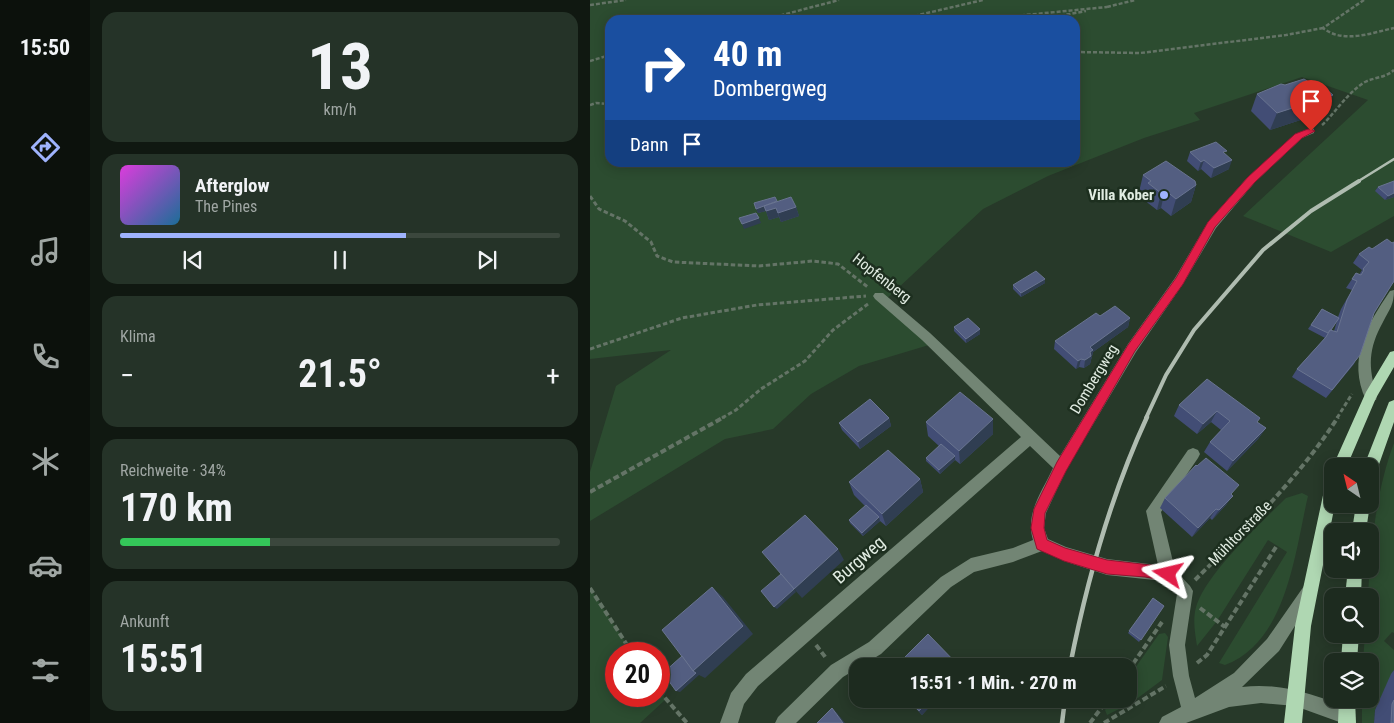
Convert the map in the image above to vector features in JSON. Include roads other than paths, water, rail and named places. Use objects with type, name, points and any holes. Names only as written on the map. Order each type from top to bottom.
[{"type":"main road","points":[[1343,458],[1371,396],[1394,356]]},
{"type":"main road","points":[[1373,458],[1394,406]]},
{"type":"main road","points":[[1293,723],[1294,698],[1303,626],[1326,513]]},
{"type":"street","name":"Dombergweg","points":[[1042,544],[1037,528],[1038,513],[1061,466],[1132,348],[1179,281],[1212,225],[1251,180],[1298,136],[1311,131]]},
{"type":"street","points":[[1371,396],[1364,374],[1367,346],[1374,324],[1394,294]]},
{"type":"street","name":"Hopfenberg","points":[[879,296],[939,347],[1030,438],[1061,466]]},
{"type":"street","name":"Burgweg","points":[[729,723],[737,699],[752,680],[1030,438]]},
{"type":"street","points":[[1190,711],[1181,676],[1177,645],[1185,591],[1168,574],[1153,511],[1193,454]]},
{"type":"street","points":[[784,723],[838,671],[875,648],[946,582],[971,565],[1013,555],[1042,544],[1064,554],[1107,567],[1168,574]]},
{"type":"street","points":[[1168,723],[1240,679],[1274,645],[1310,589]]},
{"type":"street","points":[[1190,711],[1231,696],[1264,694],[1294,698],[1347,712]]},
{"type":"railway","points":[[1357,182],[1394,159]]},
{"type":"railway","points":[[1146,418],[1166,375],[1194,330],[1263,250],[1311,211],[1359,181]]},
{"type":"railway","points":[[1072,658],[1101,539],[1122,478],[1147,417]]},
{"type":"railway","points":[[1062,723],[1064,708]]},
{"type":"place","name":"Villa Kober","points":[[1164,195]]}]
